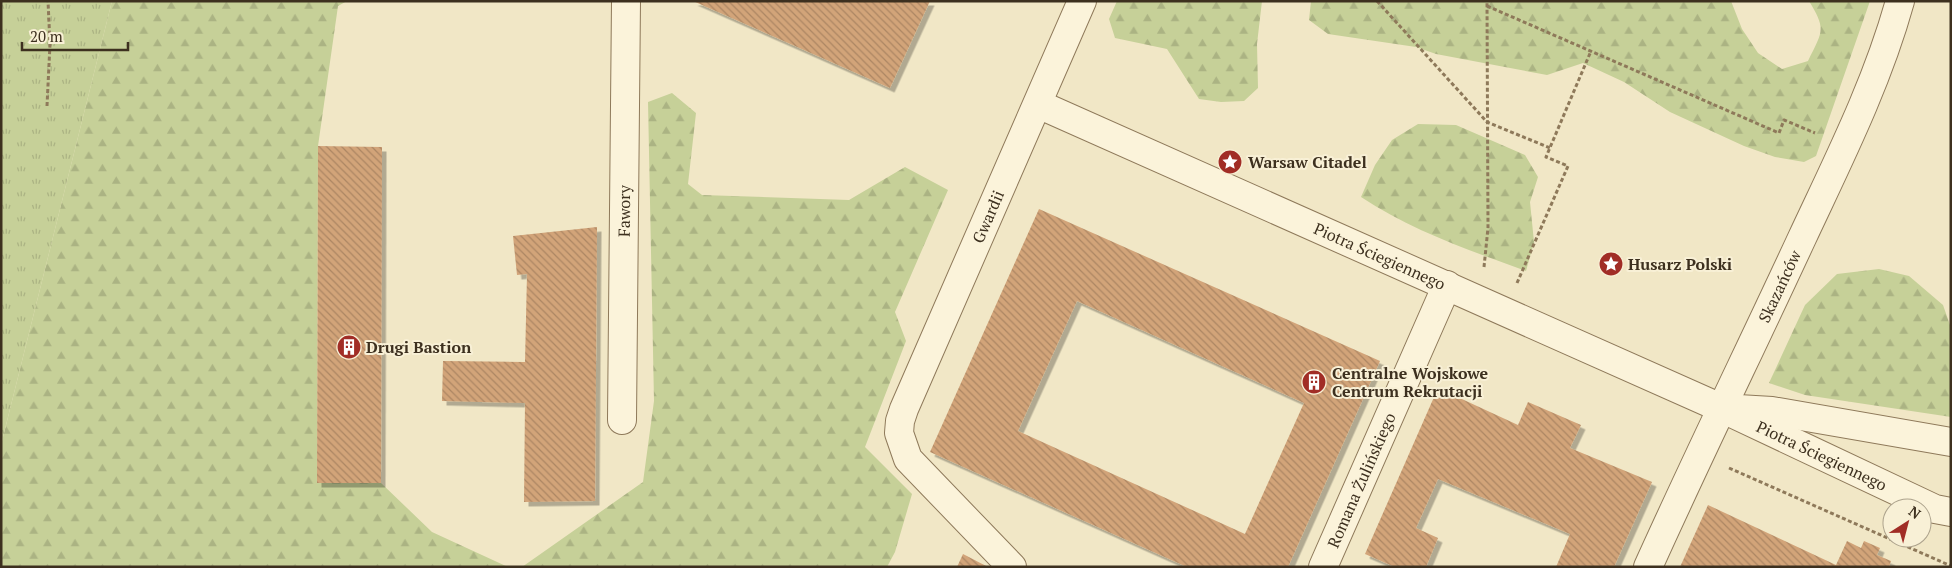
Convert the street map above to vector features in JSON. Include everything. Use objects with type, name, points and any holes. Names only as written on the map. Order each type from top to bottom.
[{"type":"lane","name":"Fawory","points":[[622,420],[626,1]]},
{"type":"lane","name":"Gwardii","points":[[1012,567],[912,465],[899,434],[904,409],[1082,1]]},
{"type":"lane","name":"Skazańców","points":[[1648,567],[1865,104],[1892,30],[1900,1]]},
{"type":"lane","name":"Piotra Ściegiennego","points":[[1038,104],[1447,284],[1721,408],[1935,509],[1951,512]]},
{"type":"lane","name":"Romana Żulińskiego","points":[[1323,567],[1447,284]]},
{"type":"lane","name":"Piotra Ściegiennego","points":[[1721,408],[1772,411],[1951,442]]},
{"type":"path","points":[[47,106],[50,44],[48,1]]},
{"type":"path","points":[[1377,1],[1487,122],[1550,148]]},
{"type":"path","points":[[1481,300],[1488,228],[1487,1]]},
{"type":"path","points":[[1487,6],[1779,133],[1784,120],[1845,147]]},
{"type":"path","points":[[1505,311],[1568,166],[1546,157],[1591,51]]},
{"type":"path","points":[[1699,455],[1951,566]]},
{"type":"green space","points":[[1,1],[112,1],[1,445]]},
{"type":"green space","points":[[112,1],[347,1],[338,6],[318,146],[317,482],[381,483],[432,532],[508,567],[1,567],[1,445]]},
{"type":"green space","points":[[1117,1],[1262,1],[1257,44],[1258,88],[1244,101],[1221,102],[1199,99],[1167,49],[1115,38],[1109,19]]},
{"type":"green space","points":[[1311,1],[1731,1],[1742,29],[1758,53],[1782,69],[1808,61],[1817,43],[1820,25],[1809,1],[1870,1],[1816,156],[1804,162],[1775,157],[1744,146],[1670,112],[1624,82],[1583,63],[1547,75],[1436,54],[1416,47],[1328,34],[1309,20]]},
{"type":"green space","points":[[672,93],[696,113],[688,184],[702,195],[849,200],[905,167],[948,190],[895,312],[906,341],[865,447],[912,494],[895,552],[887,567],[522,567],[643,482],[654,401],[648,102]]},
{"type":"green space","points":[[1418,124],[1456,125],[1525,155],[1538,177],[1530,202],[1534,242],[1526,271],[1421,230],[1361,197],[1375,165],[1392,140]]},
{"type":"green space","points":[[1879,269],[1909,276],[1943,305],[1951,328],[1951,417],[1805,395],[1769,383],[1805,305],[1837,274]]},
{"type":"building","points":[[693,1],[930,1],[890,88]]},
{"type":"building","name":"Drugi Bastion","points":[[318,146],[382,147],[381,483],[317,483]]},
{"type":"building","name":"Centralne Wojskowe Centrum Rekrutacji","points":[[1039,209],[1380,361],[1288,567],[1187,567],[930,452]],"holes":[[[1077,301],[1304,403],[1245,534],[1018,431]]]},
{"type":"building","points":[[597,227],[595,501],[524,502],[525,403],[442,401],[443,361],[525,362],[527,274],[517,275],[513,236]]},
{"type":"building","points":[[1438,388],[1518,425],[1528,402],[1581,425],[1570,448],[1652,482],[1614,567],[1556,567],[1570,534],[1438,479],[1416,528],[1438,538],[1426,567],[1395,567],[1365,554]]},
{"type":"building","points":[[1708,505],[1836,565],[1847,541],[1861,548],[1864,541],[1880,548],[1877,555],[1891,561],[1889,567],[1680,567]]},
{"type":"building","points":[[963,554],[988,567],[957,567]]},
{"type":"place","name":"Warsaw Citadel","points":[[1230,162]]},
{"type":"place","name":"Husarz Polski","points":[[1611,264]]},
{"type":"place","name":"Drugi Bastion","points":[[349,347]]},
{"type":"place","name":"Centralne Wojskowe Centrum Rekrutacji","points":[[1314,382]]}]
